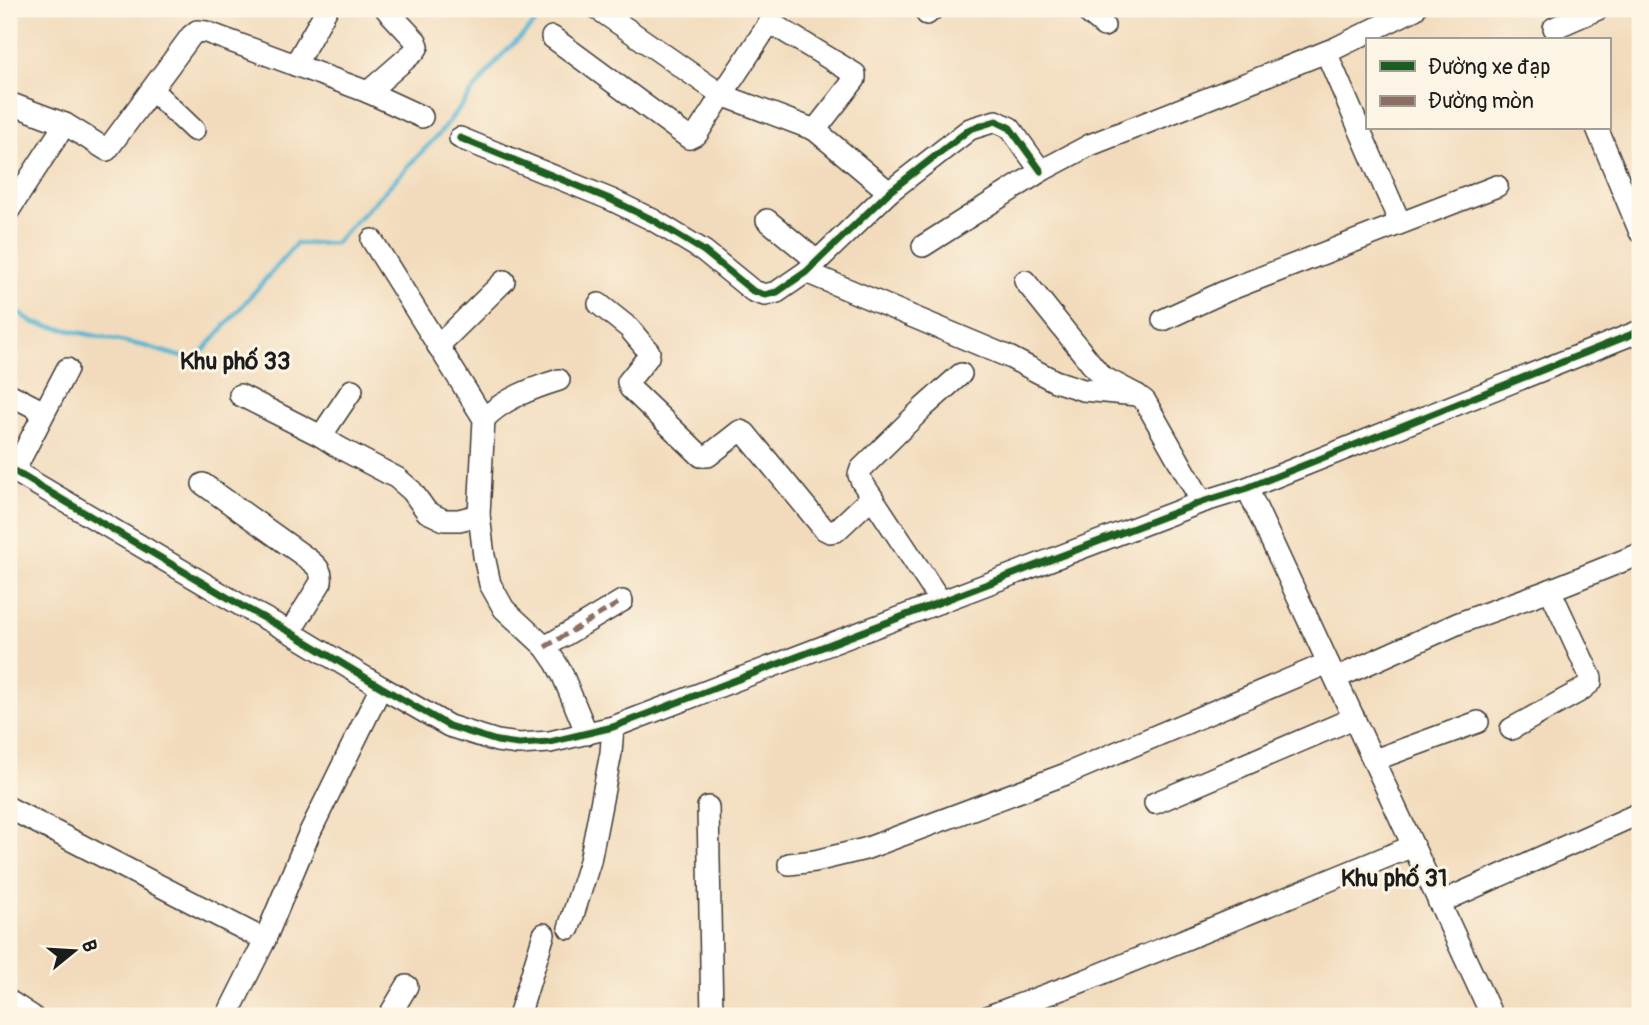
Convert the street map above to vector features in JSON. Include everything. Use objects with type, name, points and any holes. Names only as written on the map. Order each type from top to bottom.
[{"type":"street","points":[[295,65],[327,9]]},
{"type":"street","points":[[368,92],[418,46],[386,9]]},
{"type":"street","points":[[598,9],[722,95],[815,130],[889,192]]},
{"type":"street","points":[[1084,9],[1104,26]]},
{"type":"street","points":[[923,246],[1041,171],[1090,145],[1326,52],[1415,9]]},
{"type":"street","points":[[1553,25],[1598,9]]},
{"type":"street","points":[[552,37],[689,138],[697,134],[768,25],[774,25],[855,74],[855,79],[815,130]]},
{"type":"street","points":[[9,103],[65,124],[107,150],[191,36],[197,32],[206,32],[368,92],[422,117]]},
{"type":"street","points":[[1326,52],[1400,223]]},
{"type":"street","points":[[152,90],[194,131]]},
{"type":"street","points":[[460,138],[612,200],[653,220],[704,251],[753,291],[765,295],[777,292],[812,266],[889,192],[970,129],[996,121],[1010,128],[1041,171]]},
{"type":"street","points":[[9,210],[65,124]]},
{"type":"street","points":[[1598,130],[1640,232]]},
{"type":"street","points":[[1163,320],[1226,291],[1497,186]]},
{"type":"street","points":[[767,220],[812,266],[1055,381],[1083,390],[1137,395]]},
{"type":"street","points":[[372,240],[484,419],[479,515],[490,584],[504,609],[545,647],[563,676],[587,734]]},
{"type":"street","points":[[438,346],[503,281]]},
{"type":"street","points":[[1025,281],[1101,376],[1145,401],[1202,502]]},
{"type":"street","points":[[599,304],[629,328],[649,352],[628,382],[630,388],[701,456],[708,456],[740,431],[745,433],[830,532],[836,531],[872,497]]},
{"type":"street","points":[[67,369],[11,469],[449,726],[497,741],[519,744],[550,742],[613,727],[1202,502],[1247,488],[1640,331]]},
{"type":"street","points":[[941,602],[859,474],[924,407],[961,374]]},
{"type":"street","points":[[484,419],[511,400],[559,380]]},
{"type":"street","points":[[321,436],[352,390]]},
{"type":"street","points":[[9,394],[44,412]]},
{"type":"street","points":[[240,395],[397,478],[412,491],[427,512],[444,520],[479,515]]},
{"type":"street","points":[[203,484],[304,556],[323,574],[321,582],[290,632]]},
{"type":"street","points":[[1247,488],[1492,1016]]},
{"type":"street","points":[[789,864],[865,849],[1640,554]]},
{"type":"street","points":[[1511,729],[1580,691],[1591,682],[1550,590]]},
{"type":"street","points":[[545,647],[622,601]]},
{"type":"street","points":[[227,1016],[265,940],[309,834],[381,688]]},
{"type":"street","points":[[1155,803],[1354,718]]},
{"type":"street","points":[[1374,760],[1478,722]]},
{"type":"street","points":[[569,928],[590,861],[611,752],[613,727]]},
{"type":"street","points":[[708,807],[712,1016]]},
{"type":"street","points":[[9,808],[265,940]]},
{"type":"street","points":[[1439,903],[1640,813]]},
{"type":"street","points":[[989,1016],[1413,846]]},
{"type":"street","points":[[519,1016],[544,934]]},
{"type":"street","points":[[389,1016],[407,986]]},
{"type":"street","points":[[9,1001],[32,1016]]},
{"type":"waterway","points":[[9,306],[34,323],[193,358],[205,349],[296,244],[335,243],[439,134],[501,56],[550,9]]},
{"type":"marked path","points":[[545,647],[622,601]]},
{"type":"cycle path","points":[[460,138],[612,200],[653,220],[704,251],[753,291],[765,295],[777,292],[806,272],[889,192],[970,129],[996,121],[1010,128],[1041,171]]},
{"type":"cycle path","points":[[9,468],[449,726],[497,741],[519,744],[550,742],[613,727],[1202,502],[1247,488],[1640,331]]},
{"type":"district","name":"Khu phố 33","points":[[235,361]]},
{"type":"district","name":"Khu phố 31","points":[[1394,878]]}]
